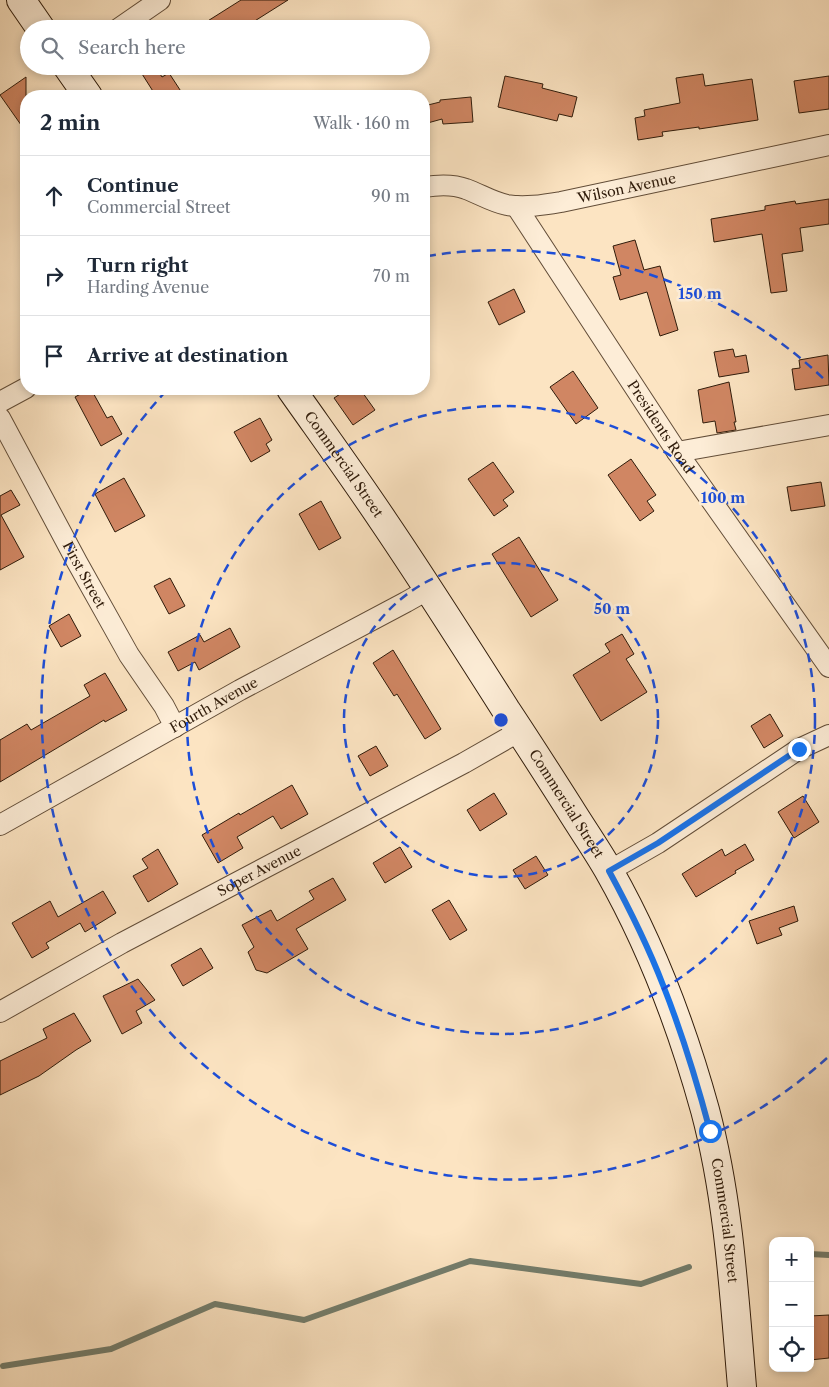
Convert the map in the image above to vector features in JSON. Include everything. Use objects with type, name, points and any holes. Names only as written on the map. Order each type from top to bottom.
[{"type":"main road","points":[[21,0],[35,20]]},
{"type":"main road","points":[[73,75],[84,90]]},
{"type":"main road","name":"Commercial Street","points":[[295,395],[429,589],[609,871],[642,936],[664,985],[699,1089],[719,1171],[726,1214],[742,1387]]},
{"type":"street","points":[[131,20],[160,0]]},
{"type":"street","name":"Wilson Avenue","points":[[430,186],[445,185],[465,188],[504,204],[516,206],[561,202],[829,145]]},
{"type":"street","name":"Presidents Road","points":[[516,206],[677,452],[829,667]]},
{"type":"street","points":[[0,402],[20,391]]},
{"type":"street","name":"First Street","points":[[0,418],[77,562],[130,655],[164,706],[175,727]]},
{"type":"street","points":[[677,452],[829,426]]},
{"type":"street","name":"Fourth Avenue","points":[[0,825],[240,690],[429,589]]},
{"type":"street","name":"Soper Avenue","points":[[0,1012],[122,943],[456,768],[520,731]]},
{"type":"street","points":[[609,871],[658,843],[799,749],[829,735]]},
{"type":"building","points":[[241,0],[288,0],[256,20],[209,20]]},
{"type":"building","points":[[703,74],[705,86],[752,79],[758,120],[699,129],[699,127],[662,132],[663,136],[638,140],[635,118],[645,116],[644,110],[680,103],[676,78]]},
{"type":"building","points":[[143,75],[161,75],[162,77],[170,75],[180,90],[152,90]]},
{"type":"building","points":[[505,76],[543,84],[542,88],[577,97],[572,117],[559,114],[557,121],[498,107]]},
{"type":"building","points":[[829,76],[829,109],[799,113],[794,81]]},
{"type":"building","points":[[26,77],[26,90],[20,90],[20,123],[0,95]]},
{"type":"building","points":[[471,97],[473,122],[443,124],[442,119],[430,122],[430,104],[440,102],[440,100]]},
{"type":"building","points":[[829,199],[829,224],[800,228],[803,251],[782,254],[787,291],[771,293],[762,234],[714,242],[711,219],[765,210],[765,206],[795,201],[796,204]]},
{"type":"building","points":[[635,240],[644,270],[660,266],[678,330],[660,336],[647,292],[620,300],[613,277],[621,275],[613,246]]},
{"type":"building","points":[[514,289],[525,312],[499,325],[488,302]]},
{"type":"building","points":[[733,349],[735,357],[746,355],[749,372],[719,377],[714,352]]},
{"type":"building","points":[[828,355],[829,385],[795,390],[792,369],[800,368],[799,360]]},
{"type":"building","points":[[573,371],[598,408],[576,424],[550,387]]},
{"type":"building","points":[[729,382],[736,430],[717,433],[715,421],[703,423],[698,390]]},
{"type":"building","points":[[79,395],[94,395],[107,418],[112,416],[122,434],[101,446],[75,397]]},
{"type":"building","points":[[339,395],[364,395],[375,410],[353,425],[334,398]]},
{"type":"building","points":[[260,418],[272,440],[266,444],[270,451],[251,462],[234,432]]},
{"type":"building","points":[[631,459],[656,495],[647,501],[654,511],[640,521],[608,475]]},
{"type":"building","points":[[493,462],[514,492],[503,500],[508,506],[494,516],[468,479]]},
{"type":"building","points":[[124,478],[145,516],[115,532],[95,494]]},
{"type":"building","points":[[821,482],[825,506],[791,511],[787,487]]},
{"type":"building","points":[[11,490],[20,505],[1,515],[24,557],[0,570],[0,496]]},
{"type":"building","points":[[321,501],[341,538],[319,550],[299,514]]},
{"type":"building","points":[[519,537],[558,600],[531,617],[492,554]]},
{"type":"building","points":[[170,578],[185,606],[169,614],[154,586]]},
{"type":"building","points":[[69,614],[81,636],[61,647],[49,626]]},
{"type":"building","points":[[230,628],[240,647],[199,670],[195,662],[178,671],[168,652],[200,635],[204,642]]},
{"type":"building","points":[[622,634],[634,654],[626,659],[647,692],[601,721],[573,675],[610,652],[605,644]]},
{"type":"building","points":[[393,650],[441,729],[425,739],[397,694],[394,696],[373,663]]},
{"type":"building","points":[[105,673],[127,710],[105,722],[104,720],[0,782],[0,740],[27,724],[31,730],[90,696],[84,685]]},
{"type":"building","points":[[770,714],[783,736],[764,748],[751,726]]},
{"type":"building","points":[[376,746],[388,766],[370,776],[358,756]]},
{"type":"building","points":[[292,785],[308,814],[281,829],[273,816],[237,837],[243,848],[218,863],[202,835]]},
{"type":"building","points":[[494,793],[507,814],[480,831],[467,810]]},
{"type":"building","points":[[803,796],[819,822],[794,838],[778,812]]},
{"type":"building","points":[[745,844],[754,860],[696,897],[682,874],[722,849],[725,856]]},
{"type":"building","points":[[400,847],[412,867],[385,883],[373,863]]},
{"type":"building","points":[[158,849],[178,884],[148,902],[133,876],[148,868],[142,859]]},
{"type":"building","points":[[536,856],[548,875],[525,889],[513,870]]},
{"type":"building","points":[[333,878],[346,900],[296,929],[308,949],[267,973],[256,970],[248,952],[254,947],[242,925],[271,910],[277,921],[314,899],[309,891]]},
{"type":"building","points":[[103,891],[116,913],[85,932],[80,923],[46,943],[49,948],[32,958],[12,923],[50,901],[58,917]]},
{"type":"building","points":[[449,900],[467,930],[450,940],[432,910]]},
{"type":"building","points":[[794,906],[798,921],[779,928],[782,935],[757,944],[749,921]]},
{"type":"building","points":[[201,948],[213,968],[183,986],[171,965]]},
{"type":"building","points":[[138,979],[155,1000],[136,1011],[142,1023],[122,1034],[103,996]]},
{"type":"building","points":[[74,1013],[91,1041],[39,1076],[0,1095],[0,1061],[47,1038],[43,1029]]},
{"type":"building","points":[[829,1315],[829,1358],[814,1360],[814,1316]]},
{"type":"waterway","points":[[814,1254],[829,1255]]},
{"type":"waterway","points":[[3,1366],[111,1349],[215,1304],[304,1320],[470,1261],[641,1284],[689,1267]]},
{"type":"route","points":[[710,1131],[699,1089],[664,985],[636,923],[609,871],[658,843],[799,749]]}]
